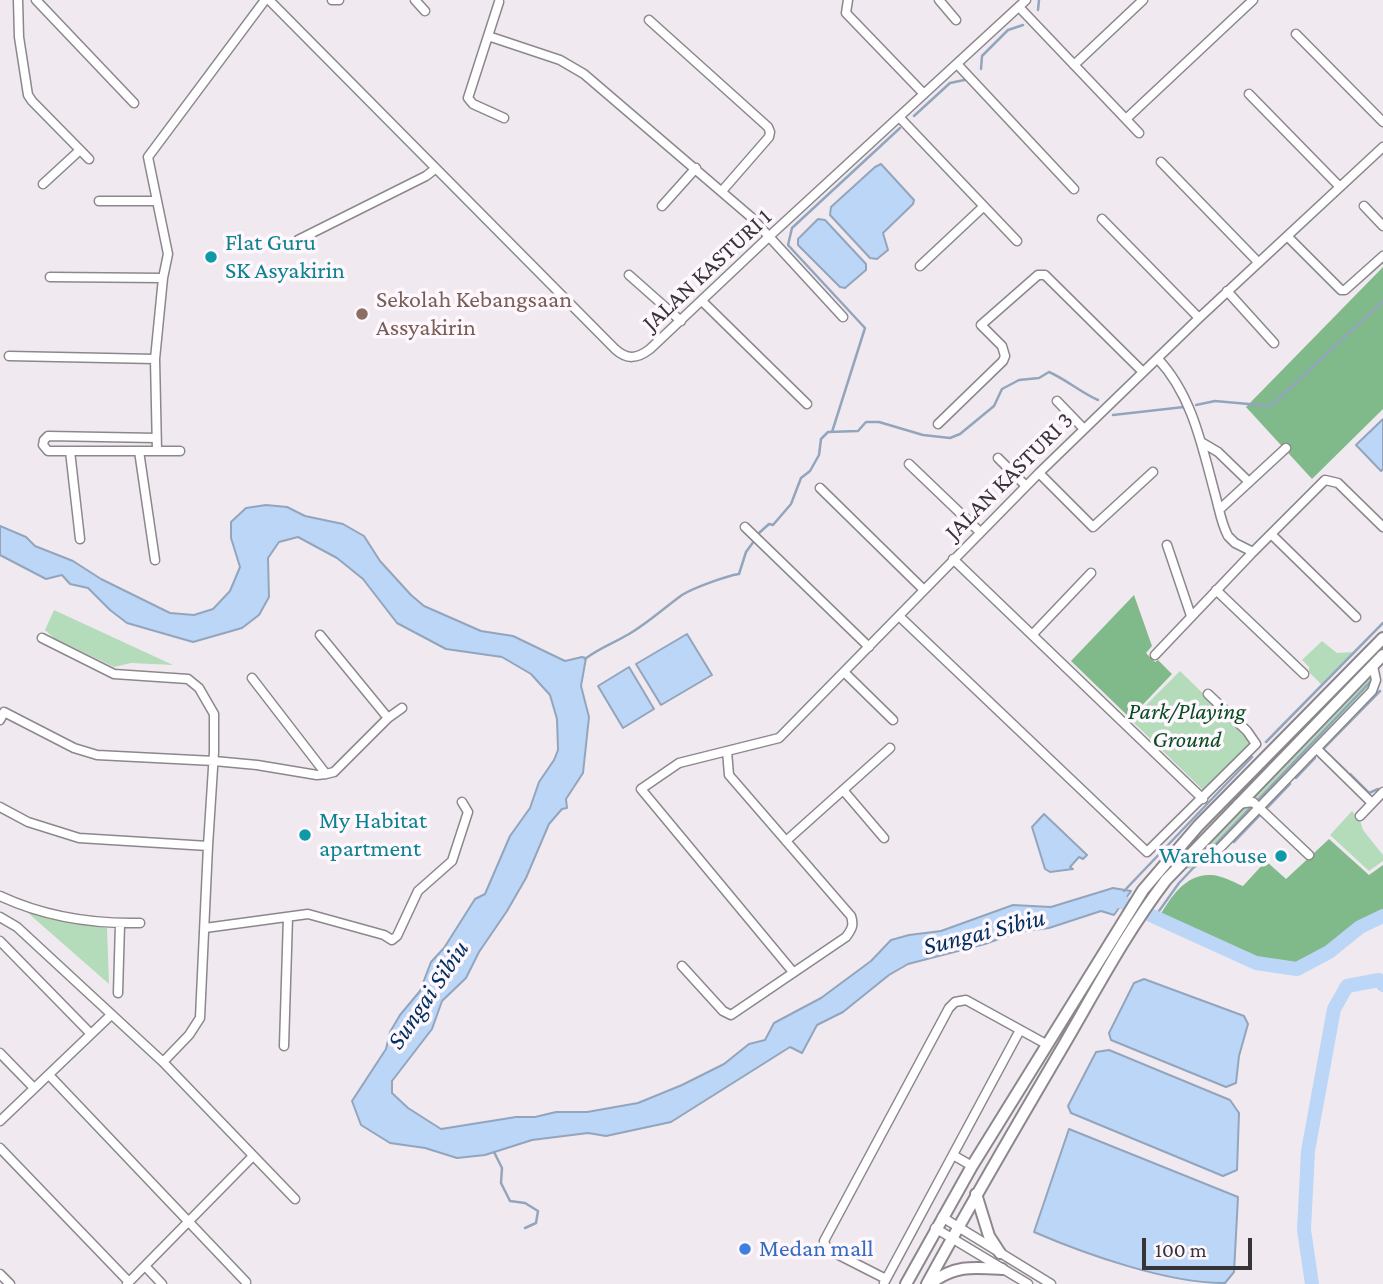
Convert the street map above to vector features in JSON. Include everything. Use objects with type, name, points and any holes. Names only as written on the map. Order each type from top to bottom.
[{"type":"street","points":[[18,0],[19,37],[27,95],[89,159]]},
{"type":"street","points":[[36,0],[134,103]]},
{"type":"street","points":[[157,451],[155,359],[168,248],[148,165],[151,150],[267,0]]},
{"type":"street","name":"JALAN KASTURI 1","points":[[267,0],[620,354],[632,358],[642,356],[681,321],[1026,0]]},
{"type":"street","points":[[332,0],[339,0]]},
{"type":"street","points":[[415,0],[425,11]]},
{"type":"street","points":[[848,0],[846,13],[924,94]]},
{"type":"street","points":[[939,0],[957,20]]},
{"type":"street","points":[[1074,65],[1143,0]]},
{"type":"street","points":[[1125,119],[1253,0]]},
{"type":"street","points":[[499,2],[468,98],[473,104],[504,118]]},
{"type":"street","points":[[1019,7],[1139,134]]},
{"type":"street","points":[[649,20],[771,132],[722,191]]},
{"type":"street","points":[[1296,34],[1383,122]]},
{"type":"street","points":[[488,36],[573,66],[751,216],[843,317]]},
{"type":"street","points":[[957,64],[1074,189]]},
{"type":"street","points":[[1248,94],[1340,187]]},
{"type":"street","points":[[900,118],[1017,241]]},
{"type":"street","name":"JALAN KASTURI 3","points":[[793,972],[641,789],[679,763],[777,740],[1039,473],[1227,291],[1383,146]]},
{"type":"street","points":[[43,184],[80,150]]},
{"type":"street","points":[[1161,162],[1258,262]]},
{"type":"street","points":[[662,206],[696,168]]},
{"type":"street","points":[[298,240],[435,169]]},
{"type":"street","points":[[99,201],[157,201]]},
{"type":"street","points":[[1364,206],[1383,226]]},
{"type":"street","points":[[920,266],[983,207]]},
{"type":"street","points":[[1102,219],[1199,318]]},
{"type":"street","points":[[1287,237],[1341,290],[1345,290],[1383,256]]},
{"type":"street","points":[[629,275],[681,321]]},
{"type":"street","points":[[938,424],[1003,361],[1005,356],[1002,346],[981,325],[1038,275],[1045,275],[1143,372]]},
{"type":"street","points":[[50,277],[163,278]]},
{"type":"street","points":[[1227,291],[1274,343]]},
{"type":"street","points":[[702,300],[807,404]]},
{"type":"street","points":[[9,356],[155,359]]},
{"type":"street","points":[[1158,359],[1184,394],[1228,536],[1253,552]]},
{"type":"street","points":[[1057,401],[1084,429]]},
{"type":"street","points":[[156,438],[48,436],[44,440],[44,449],[48,452],[180,451]]},
{"type":"street","points":[[1201,442],[1218,452],[1249,482]]},
{"type":"street","points":[[1220,509],[1286,448]]},
{"type":"street","points":[[70,451],[80,539]]},
{"type":"street","points":[[139,451],[155,560]]},
{"type":"street","points":[[998,458],[1026,486]]},
{"type":"street","points":[[909,464],[980,532]]},
{"type":"street","points":[[1039,473],[1093,527],[1153,472]]},
{"type":"street","points":[[1155,654],[1325,480],[1338,483],[1383,527]]},
{"type":"street","points":[[820,488],[924,590]]},
{"type":"street","points":[[745,527],[869,647]]},
{"type":"street","points":[[1271,534],[1356,617]]},
{"type":"street","points":[[1167,545],[1191,616]]},
{"type":"street","points":[[953,559],[1203,799]]},
{"type":"street","points":[[1032,635],[1091,573]]},
{"type":"street","points":[[1216,590],[1304,674]]},
{"type":"street","points":[[899,616],[1145,851],[1150,851],[1256,744]]},
{"type":"street","points":[[320,635],[388,718]]},
{"type":"street","points":[[42,638],[114,674],[188,679],[199,688],[214,714],[214,761],[200,1018],[189,1035],[163,1062]]},
{"type":"street","points":[[928,1284],[1157,872],[1383,638]]},
{"type":"street","points":[[906,1284],[942,1217],[1046,1044],[1166,880],[1383,655]]},
{"type":"street","points":[[1219,849],[1372,691],[1376,680],[1373,666]]},
{"type":"street","points":[[845,673],[894,720]]},
{"type":"street","points":[[252,678],[326,774]]},
{"type":"street","points":[[1208,694],[1277,764]]},
{"type":"street","points":[[1,714],[74,748],[97,755],[214,761],[317,775],[334,772],[388,718],[402,709]]},
{"type":"street","points":[[786,841],[890,748]]},
{"type":"street","points":[[1317,749],[1372,803]]},
{"type":"street","points":[[682,966],[723,1011],[731,1015],[846,937],[852,930],[851,916],[729,775],[727,751]]},
{"type":"street","points":[[843,790],[884,838]]},
{"type":"street","points":[[1360,816],[1383,792]]},
{"type":"street","points":[[205,928],[308,914],[384,934],[392,940],[397,936],[418,891],[452,861],[468,812],[462,802]]},
{"type":"street","points":[[1238,804],[1249,802],[1260,807],[1309,855]]},
{"type":"street","points":[[0,807],[28,822],[79,838],[208,846]]},
{"type":"street","points":[[0,896],[66,918],[120,924],[140,923]]},
{"type":"street","points":[[0,917],[17,927],[163,1062],[295,1199]]},
{"type":"street","points":[[284,1046],[288,917]]},
{"type":"street","points":[[118,993],[120,924]]},
{"type":"street","points":[[0,941],[91,1034]]},
{"type":"street","points":[[1020,1030],[885,1282],[827,1249],[824,1241],[949,1008],[955,1002],[966,1000],[1046,1044]]},
{"type":"street","points":[[0,1121],[111,1015]]},
{"type":"street","points":[[0,1053],[34,1088]]},
{"type":"street","points":[[49,1074],[246,1282]]},
{"type":"street","points":[[0,1148],[128,1283],[253,1156]]},
{"type":"street","points":[[953,1155],[972,1166]]},
{"type":"street","points":[[976,1194],[989,1236],[1000,1253]]},
{"type":"street","points":[[942,1217],[954,1233],[1002,1269],[1028,1284]]},
{"type":"street","points":[[936,1228],[1000,1253],[1051,1284]]},
{"type":"street","points":[[145,1266],[162,1284]]},
{"type":"street","points":[[928,1284],[965,1266],[1002,1269]]},
{"type":"street","points":[[0,1274],[10,1284]]},
{"type":"green space","points":[[1383,267],[1383,409],[1312,479],[1246,407]]},
{"type":"green space","points":[[1134,595],[1152,646],[1146,653],[1172,674],[1130,718],[1071,661]]},
{"type":"green space","points":[[54,610],[173,665],[131,663],[114,667],[54,638],[45,630]]},
{"type":"green space","points":[[1322,641],[1337,653],[1353,652],[1321,684],[1302,660]]},
{"type":"green space","name":"Park/Playing Ground","points":[[1180,671],[1254,743],[1205,792],[1131,720]]},
{"type":"green space","points":[[1372,672],[1376,679],[1196,868],[1185,869]]},
{"type":"green space","points":[[1352,811],[1383,855],[1383,861],[1369,871],[1330,835]]},
{"type":"green space","points":[[1329,839],[1369,875],[1383,865],[1383,912],[1361,922],[1329,948],[1296,965],[1259,959],[1159,917],[1180,888],[1194,878],[1215,875],[1243,886],[1266,861],[1286,879]]},
{"type":"green space","points":[[28,913],[107,928],[109,984]]},
{"type":"water","points":[[881,164],[914,200],[883,233],[888,250],[877,259],[870,258],[830,215],[831,207]]},
{"type":"water","points":[[818,219],[825,220],[866,264],[866,270],[845,288],[840,287],[798,245],[798,239]]},
{"type":"water","points":[[1383,419],[1383,469],[1381,471],[1356,445]]},
{"type":"water","points":[[266,505],[287,507],[305,516],[343,524],[364,536],[380,561],[424,606],[481,631],[513,636],[565,661],[586,658],[581,686],[589,717],[583,773],[566,799],[567,808],[562,809],[549,824],[526,878],[479,952],[466,978],[442,1001],[432,1029],[392,1081],[392,1093],[408,1108],[441,1129],[556,1112],[587,1112],[638,1103],[724,1064],[749,1044],[765,1040],[774,1023],[821,998],[871,961],[891,940],[941,931],[1013,905],[1051,907],[1113,888],[1131,891],[1114,915],[1101,911],[1049,928],[1018,932],[985,944],[908,964],[889,975],[843,1012],[817,1025],[802,1053],[790,1047],[671,1122],[606,1136],[588,1133],[532,1140],[485,1155],[457,1158],[425,1148],[390,1143],[361,1125],[352,1101],[386,1049],[390,1032],[400,1015],[420,991],[431,962],[444,948],[475,899],[485,894],[510,836],[530,808],[539,782],[554,760],[558,750],[557,719],[550,695],[531,674],[502,657],[446,649],[397,623],[363,579],[337,558],[298,537],[279,542],[268,558],[269,597],[259,615],[242,628],[193,642],[127,623],[88,588],[70,584],[62,575],[46,579],[0,555],[0,526],[170,613],[194,615],[213,609],[230,591],[240,567],[231,538],[231,522],[246,508]]},
{"type":"water","points":[[687,634],[712,675],[661,705],[636,664]]},
{"type":"water","points":[[629,667],[654,709],[623,728],[598,686]]},
{"type":"water","points":[[1044,814],[1087,855],[1083,859],[1079,857],[1070,867],[1073,869],[1050,872],[1045,869],[1032,827]]},
{"type":"water","points":[[1144,979],[1244,1016],[1248,1024],[1239,1056],[1236,1083],[1226,1087],[1111,1040],[1109,1033],[1134,983]]},
{"type":"water","points":[[1109,1050],[1230,1100],[1239,1113],[1237,1170],[1223,1176],[1071,1113],[1068,1106],[1096,1052]]},
{"type":"water","points":[[1069,1129],[1238,1197],[1234,1272],[1225,1283],[1179,1279],[1154,1273],[1102,1258],[1034,1232]]},
{"type":"waterway","points":[[1038,10],[1039,0]]},
{"type":"waterway","points":[[981,69],[982,56],[1008,30],[1023,25]]},
{"type":"waterway","points":[[914,116],[950,83],[969,79]]},
{"type":"waterway","points":[[832,432],[865,328],[788,245],[792,228],[900,128]]},
{"type":"waterway","points":[[1196,405],[1215,401],[1271,406],[1383,301]]},
{"type":"waterway","points":[[759,533],[769,524],[773,525],[791,504],[801,478],[810,471],[819,455],[821,439],[828,432],[858,431],[866,422],[879,422],[923,435],[950,438],[960,434],[994,406],[1002,389],[1019,380],[1039,378],[1049,372],[1098,400]]},
{"type":"waterway","points":[[1113,415],[1184,407]]},
{"type":"waterway","points":[[585,659],[636,630],[687,592],[739,574],[746,552],[754,541]]},
{"type":"waterway","points":[[1266,742],[1383,623]]},
{"type":"waterway","points":[[1258,800],[1373,679]]},
{"type":"waterway","points":[[1347,772],[1323,749],[1380,691]]},
{"type":"waterway","points":[[1124,891],[1252,757]]},
{"type":"waterway","points":[[1296,778],[1315,758]]},
{"type":"waterway","points":[[1350,774],[1369,793],[1378,789]]},
{"type":"waterway","points":[[1268,807],[1290,784]]},
{"type":"waterway","points":[[1154,918],[1179,883],[1251,807]]},
{"type":"waterway","points":[[1234,842],[1259,816]]},
{"type":"waterway","name":"Sungai Sibiu","points":[[1107,901],[1115,899],[1256,963],[1297,969],[1329,952],[1360,927],[1383,916]]},
{"type":"waterway","name":"Sungai Sibiu","points":[[1312,1284],[1304,1230],[1308,1151],[1334,1009],[1347,986],[1379,980],[1383,985]]},
{"type":"waterway","points":[[494,1152],[502,1168],[501,1183],[510,1201],[525,1203],[538,1211],[536,1223],[525,1228]]},
{"type":"place","name":"Flat Guru SK Asyakirin","points":[[211,257]]},
{"type":"place","name":"Sekolah Kebangsaan Assyakirin","points":[[362,314]]},
{"type":"place","name":"My Habitat apartment","points":[[305,835]]},
{"type":"place","name":"Warehouse","points":[[1281,856]]},
{"type":"place","name":"Medan mall","points":[[745,1249]]}]
